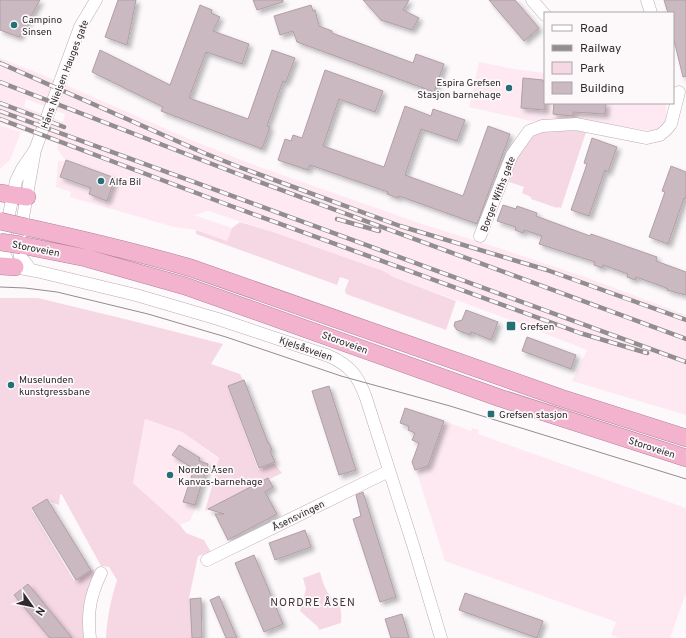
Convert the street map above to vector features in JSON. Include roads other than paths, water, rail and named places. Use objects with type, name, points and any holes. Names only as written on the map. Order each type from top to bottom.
[{"type":"highway","points":[[0,221],[22,237]]},
{"type":"highway","name":"Storoveien","points":[[0,225],[22,237],[86,258],[185,286],[500,398],[686,458]]},
{"type":"highway","name":"Storoveien","points":[[7,256],[22,237]]},
{"type":"highway","name":"Storoveien","points":[[22,237],[88,240],[191,268],[561,398],[686,438]]},
{"type":"street","name":"Hans Nielsen Hauges gate","points":[[13,194],[22,237],[18,250],[20,256],[7,256],[4,238],[13,194],[35,150],[80,27],[96,0]]},
{"type":"street","points":[[532,0],[544,14]]},
{"type":"street","points":[[647,0],[651,12]]},
{"type":"street","name":"Borger Withs gate","points":[[480,236],[512,154],[529,131],[542,126],[576,124],[647,138],[660,135],[671,124],[679,90]]},
{"type":"street","name":"Kjelsåsveien","points":[[7,256],[210,317],[323,353],[342,362],[352,370],[362,388],[414,548],[441,638]]},
{"type":"street","name":"Åsensvingen","points":[[207,560],[389,471]]},
{"type":"street","points":[[90,638],[88,625],[90,598],[101,573]]},
{"type":"tram line","points":[[0,287],[57,292],[148,314],[226,337],[341,376],[450,406],[686,479]]},
{"type":"railway","points":[[0,63],[239,167],[400,226],[547,270],[686,320]]},
{"type":"railway","points":[[0,82],[238,174],[686,339]]},
{"type":"railway","points":[[0,103],[64,127]]},
{"type":"railway","points":[[0,111],[686,362]]},
{"type":"railway","points":[[0,119],[231,206],[580,333],[647,353]]},
{"type":"railway","points":[[337,219],[379,231]]},
{"type":"place","name":"Campino Sinsen","points":[[14,25]]},
{"type":"place","name":"Espira Grefsen Stasjon barnehage","points":[[509,88]]},
{"type":"place","name":"Alfa Bil","points":[[101,181]]},
{"type":"place","name":"Grefsen","points":[[511,326]]},
{"type":"place","name":"Muselunden kunstgressbane","points":[[11,385]]},
{"type":"place","name":"Grefsen stasjon","points":[[491,414]]},
{"type":"place","name":"Nordre Åsen Kanvas-barnehage","points":[[170,475]]},
{"type":"district","name":"NORDRE ÅSEN","points":[[313,602]]}]
